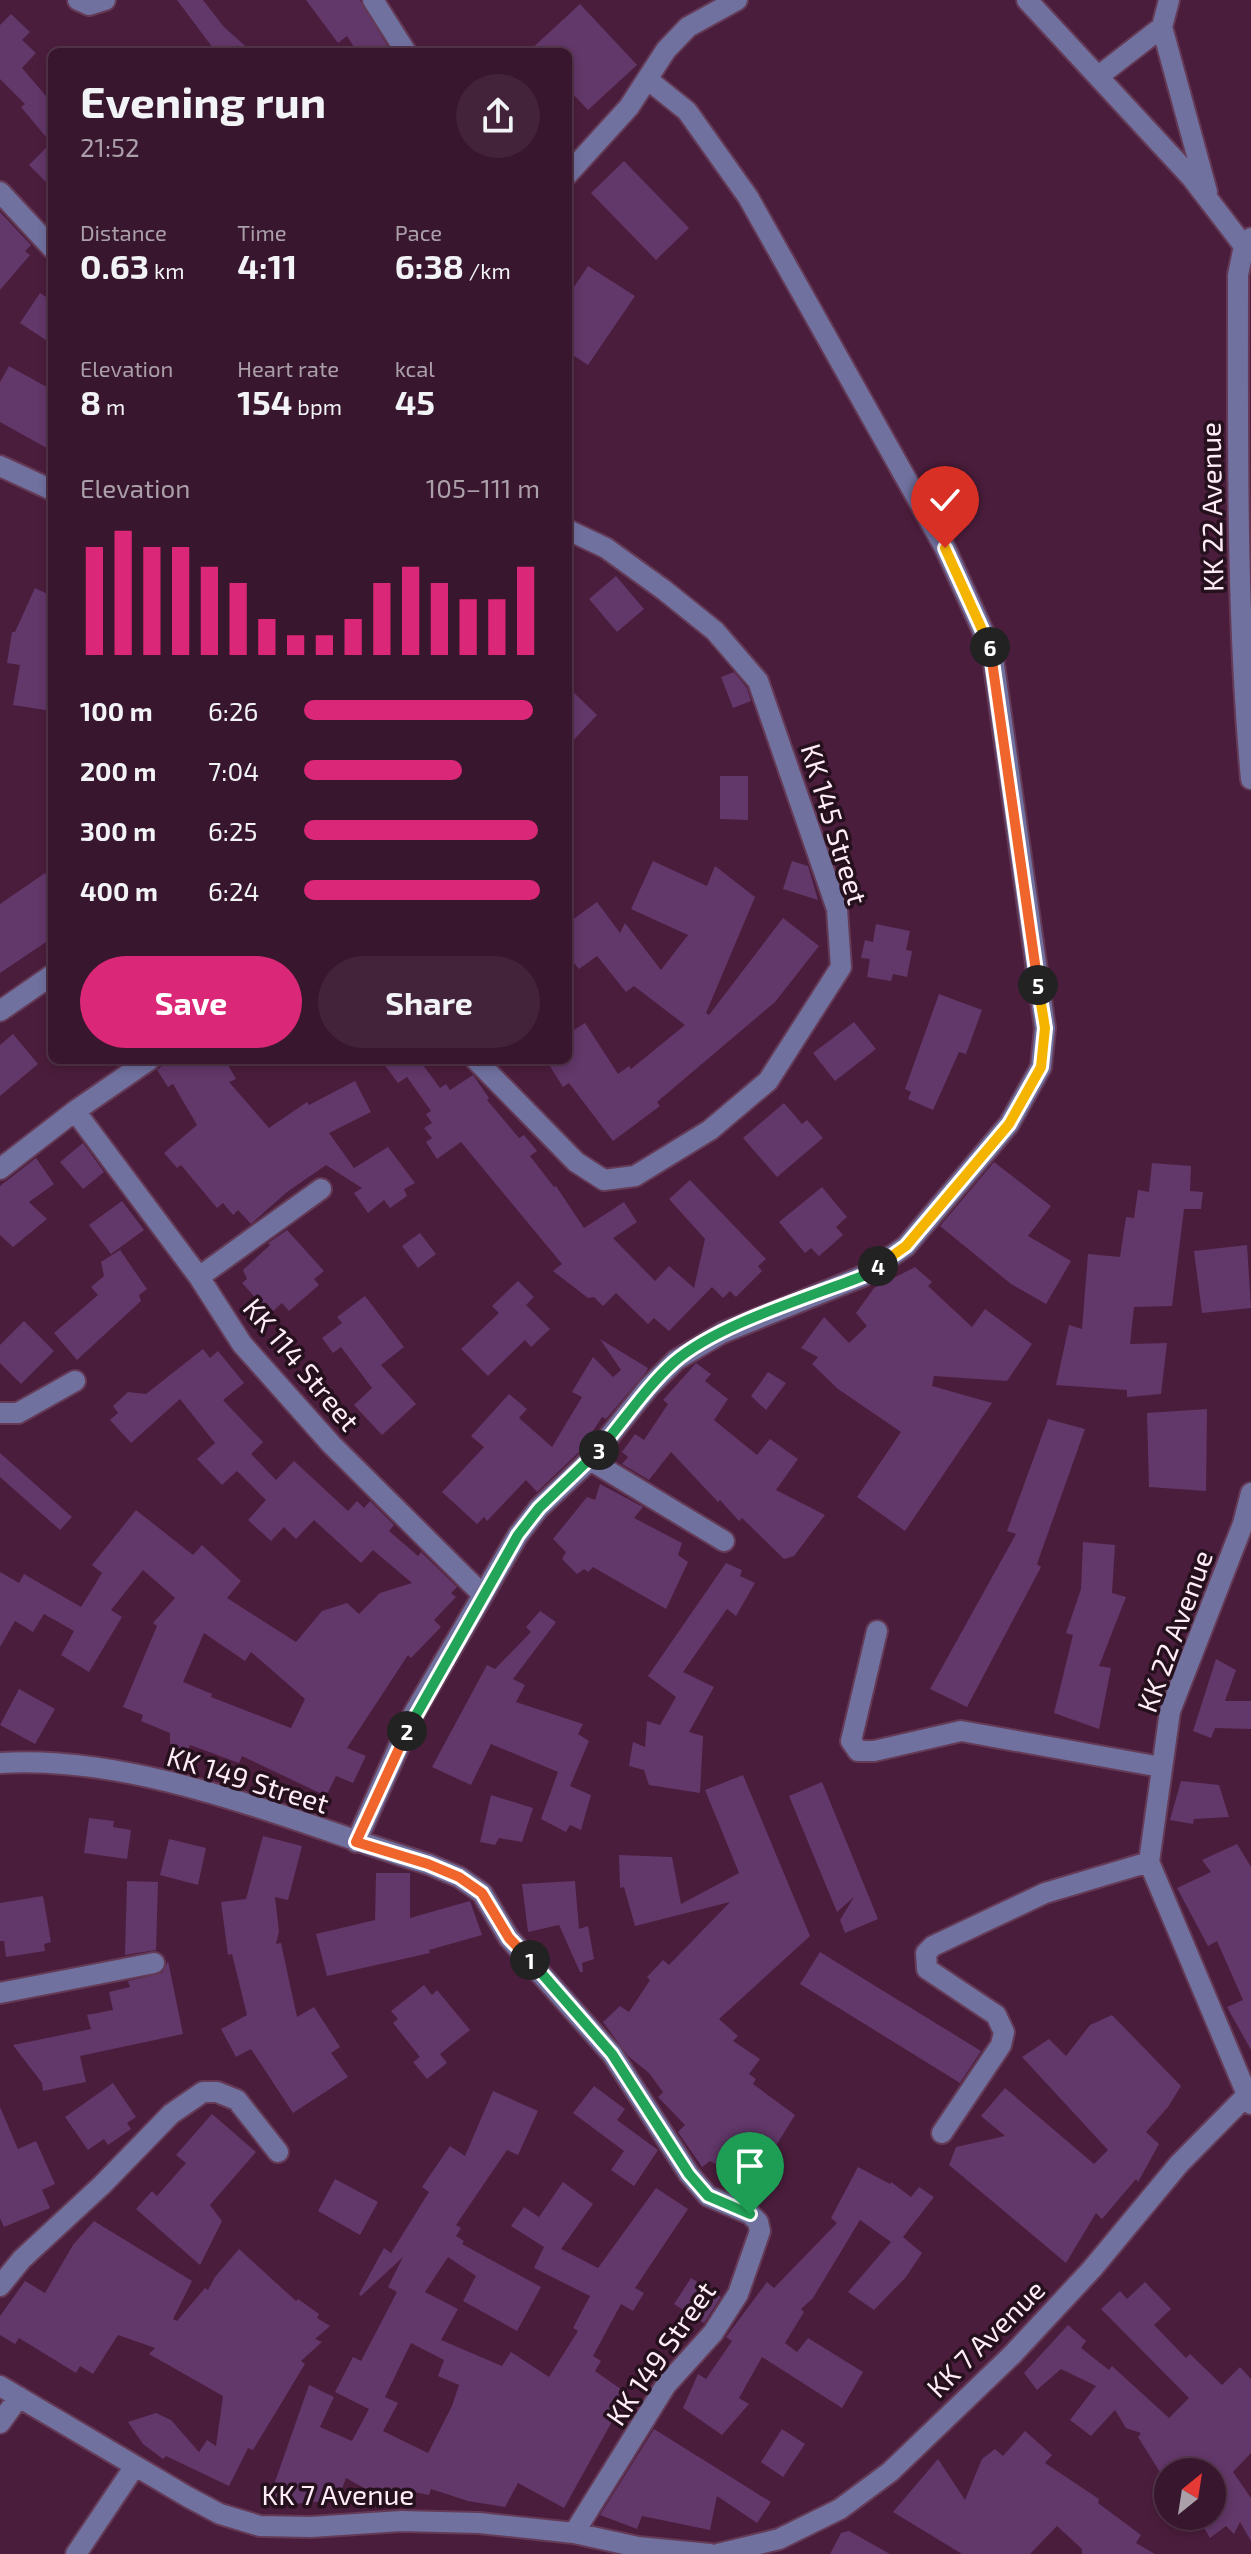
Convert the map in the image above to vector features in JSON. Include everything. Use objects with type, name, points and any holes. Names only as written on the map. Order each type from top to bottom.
[{"type":"street","points":[[78,0],[89,5],[105,0]]},
{"type":"street","points":[[373,0],[403,48]]},
{"type":"street","points":[[572,170],[629,107],[666,50],[688,27],[737,0]]},
{"type":"street","points":[[1027,0],[1100,75],[1248,242]]},
{"type":"street","points":[[1169,0],[1162,27],[1209,200]]},
{"type":"street","points":[[1100,75],[1162,27]]},
{"type":"street","points":[[356,1842],[414,1713],[482,1594],[539,1508],[590,1460],[649,1387],[676,1360],[722,1333],[863,1276],[906,1246],[1009,1124],[1041,1067],[1045,1028],[992,651],[945,548],[748,197],[687,111],[647,79]]},
{"type":"street","points":[[0,192],[48,244]]},
{"type":"street","name":"KK 22 Avenue","points":[[1248,242],[1238,275],[1237,515],[1251,779]]},
{"type":"street","points":[[0,466],[48,488]]},
{"type":"street","name":"KK 145 Street","points":[[480,1064],[576,1162],[604,1180],[635,1176],[710,1130],[768,1081],[841,967],[837,909],[758,681],[715,631],[664,590],[606,548],[572,532]]},
{"type":"street","points":[[0,1011],[48,978]]},
{"type":"street","points":[[0,1169],[75,1111],[143,1064]]},
{"type":"street","name":"KK 114 Street","points":[[75,1111],[199,1277],[242,1344],[331,1444],[482,1594]]},
{"type":"street","points":[[199,1277],[321,1189]]},
{"type":"street","points":[[0,1413],[18,1413],[75,1381]]},
{"type":"street","points":[[590,1460],[724,1541]]},
{"type":"street","name":"KK 22 Avenue","points":[[1250,2098],[1149,1862],[1170,1711],[1243,1524],[1251,1493]]},
{"type":"street","points":[[877,1631],[851,1741],[858,1751],[874,1751],[961,1731],[1161,1767]]},
{"type":"street","name":"KK 149 Street","points":[[0,1763],[58,1763],[193,1786],[459,1877],[482,1893],[509,1938],[612,2054],[689,2174],[708,2196],[750,2214],[758,2222],[760,2231],[738,2294],[713,2333],[666,2385],[574,2533]]},
{"type":"street","points":[[942,2133],[1001,2045],[1004,2032],[996,2015],[927,1969],[926,1953],[933,1946],[1045,1893],[1149,1862]]},
{"type":"street","points":[[0,1993],[154,1963]]},
{"type":"street","points":[[0,2286],[22,2259],[102,2185],[171,2114],[203,2092],[217,2092],[237,2100],[278,2152]]},
{"type":"street","name":"KK 7 Avenue","points":[[718,2554],[779,2539],[840,2509],[890,2472],[1012,2355],[1092,2269],[1179,2164],[1250,2098]]},
{"type":"street","name":"KK 7 Avenue","points":[[0,2386],[220,2514],[260,2526],[311,2527],[401,2521],[479,2523],[574,2533],[637,2551],[710,2554]]},
{"type":"street","points":[[0,2423],[19,2397]]},
{"type":"street","points":[[76,2554],[135,2466]]},
{"type":"building","points":[[177,0],[203,0],[224,27],[248,48],[213,48]]},
{"type":"building","points":[[306,0],[360,0],[389,48],[354,48],[347,36],[338,43]]},
{"type":"building","points":[[580,4],[637,65],[588,110],[572,93],[572,48],[532,48]]},
{"type":"building","points":[[11,14],[30,32],[22,40],[36,53],[22,68],[48,98],[48,139],[21,107],[25,104],[0,79],[0,25]]},
{"type":"building","points":[[48,146],[48,184],[29,165]]},
{"type":"building","points":[[624,161],[689,228],[656,260],[591,193]]},
{"type":"building","points":[[0,212],[31,245],[25,251],[30,255],[0,290]]},
{"type":"building","points":[[588,266],[635,296],[588,365],[572,355],[572,290]]},
{"type":"building","points":[[40,293],[48,298],[48,341],[20,323]]},
{"type":"building","points":[[9,366],[48,388],[48,449],[0,422],[0,382]]},
{"type":"building","points":[[616,576],[644,609],[617,632],[589,599]]},
{"type":"building","points":[[35,588],[48,594],[48,710],[13,705],[20,665],[7,663],[12,632],[15,632]]},
{"type":"building","points":[[734,672],[747,688],[751,701],[733,708],[721,677]]},
{"type":"building","points":[[572,691],[597,715],[572,742]]},
{"type":"building","points":[[720,776],[748,776],[748,820],[720,819]]},
{"type":"building","points":[[653,861],[707,886],[715,866],[755,897],[706,1013],[709,1015],[783,918],[819,946],[775,1002],[657,1102],[660,1106],[613,1141],[569,1083],[563,1087],[549,1064],[572,1064],[572,1031],[585,1023],[618,1074],[629,1066],[631,1069],[685,1025],[634,986],[626,992],[597,956],[579,969],[572,961],[572,920],[597,902],[620,933],[625,923],[661,970],[688,935],[631,909]]},
{"type":"building","points":[[792,861],[808,866],[818,900],[783,889]]},
{"type":"building","points":[[45,873],[48,878],[48,941],[0,973],[0,904]]},
{"type":"building","points":[[876,924],[910,931],[906,950],[912,951],[907,977],[893,974],[891,981],[867,977],[870,959],[861,958],[865,940],[873,942]]},
{"type":"building","points":[[939,994],[982,1010],[966,1054],[959,1052],[933,1110],[908,1099],[911,1092],[905,1089]]},
{"type":"building","points":[[854,1022],[876,1049],[835,1081],[813,1053]]},
{"type":"building","points":[[13,1034],[38,1064],[0,1096],[0,1045]]},
{"type":"building","points":[[164,1064],[227,1064],[236,1079],[229,1082],[269,1128],[307,1102],[309,1105],[355,1081],[371,1112],[329,1133],[354,1168],[388,1147],[415,1183],[404,1189],[407,1196],[390,1208],[384,1200],[368,1213],[354,1193],[362,1188],[326,1165],[287,1192],[251,1224],[238,1210],[233,1215],[223,1203],[217,1208],[181,1165],[177,1168],[164,1153],[197,1125],[173,1084],[168,1087],[157,1070]]},
{"type":"building","points":[[384,1064],[424,1064],[440,1088],[446,1084],[450,1090],[473,1075],[489,1098],[487,1100],[519,1138],[524,1135],[537,1151],[530,1156],[556,1186],[584,1228],[624,1202],[637,1222],[613,1238],[655,1281],[669,1266],[694,1288],[705,1239],[669,1199],[690,1180],[766,1259],[758,1266],[762,1271],[736,1297],[730,1291],[723,1298],[712,1287],[669,1331],[654,1318],[648,1324],[616,1293],[603,1306],[553,1271],[562,1264],[461,1142],[437,1159],[426,1142],[432,1138],[424,1128],[432,1123],[426,1114],[431,1111],[407,1077],[398,1083]]},
{"type":"building","points":[[784,1103],[802,1124],[807,1120],[823,1138],[777,1177],[743,1138]]},
{"type":"building","points":[[83,1143],[104,1172],[83,1189],[60,1162]]},
{"type":"building","points":[[36,1158],[54,1184],[29,1202],[47,1219],[13,1247],[0,1235],[0,1186]]},
{"type":"building","points":[[994,1162],[1051,1206],[1028,1236],[1071,1261],[1046,1304],[1011,1284],[940,1226]]},
{"type":"building","points":[[1152,1163],[1191,1166],[1190,1191],[1203,1192],[1201,1209],[1184,1209],[1172,1306],[1134,1307],[1130,1344],[1167,1343],[1161,1394],[1127,1397],[1127,1390],[1056,1385],[1069,1325],[1082,1329],[1088,1254],[1120,1257],[1126,1217],[1134,1218],[1138,1190],[1149,1192]]},
{"type":"building","points":[[822,1187],[847,1217],[836,1227],[843,1235],[819,1256],[811,1248],[805,1253],[779,1222]]},
{"type":"building","points":[[122,1201],[144,1230],[111,1254],[89,1225]]},
{"type":"building","points":[[287,1230],[324,1271],[314,1279],[319,1285],[289,1311],[282,1303],[270,1314],[242,1283],[247,1279],[243,1270],[270,1245],[268,1243]]},
{"type":"building","points":[[420,1233],[436,1254],[418,1268],[402,1246]]},
{"type":"building","points":[[1247,1245],[1251,1308],[1202,1313],[1194,1251]]},
{"type":"building","points":[[120,1250],[147,1289],[139,1295],[141,1301],[77,1360],[54,1333],[98,1295],[91,1287],[104,1276],[101,1262]]},
{"type":"building","points":[[915,1267],[932,1282],[928,1286],[972,1327],[985,1309],[1032,1344],[1007,1381],[934,1376],[932,1386],[992,1403],[905,1531],[857,1497],[901,1432],[838,1389],[812,1364],[818,1357],[801,1348],[824,1317],[849,1343],[867,1326],[856,1313],[874,1288]]},
{"type":"building","points":[[518,1281],[534,1297],[526,1305],[550,1329],[531,1347],[525,1340],[488,1376],[461,1349],[499,1313],[492,1306]]},
{"type":"building","points":[[365,1296],[404,1347],[381,1365],[416,1404],[382,1435],[354,1405],[372,1388],[341,1347],[333,1353],[322,1338],[342,1323],[337,1317]]},
{"type":"building","points":[[24,1321],[54,1351],[21,1384],[0,1363],[0,1345]]},
{"type":"building","points":[[600,1339],[648,1368],[646,1372],[606,1419],[602,1417],[580,1451],[537,1492],[526,1480],[487,1521],[484,1517],[477,1524],[442,1492],[484,1447],[471,1436],[509,1394],[527,1409],[519,1418],[552,1447],[582,1397],[572,1392],[593,1357],[613,1377],[621,1370]]},
{"type":"building","points":[[203,1349],[210,1358],[218,1351],[244,1383],[223,1400],[263,1442],[251,1454],[276,1480],[294,1461],[348,1511],[357,1501],[364,1508],[370,1501],[394,1525],[389,1531],[418,1556],[421,1552],[457,1587],[451,1593],[456,1597],[434,1620],[441,1627],[411,1658],[408,1655],[347,1748],[366,1756],[353,1783],[336,1776],[326,1796],[242,1756],[239,1763],[190,1745],[187,1753],[170,1745],[170,1733],[141,1721],[143,1715],[123,1707],[157,1626],[153,1623],[175,1598],[143,1570],[111,1610],[122,1617],[89,1672],[61,1655],[74,1631],[44,1614],[33,1632],[15,1621],[0,1647],[0,1572],[19,1583],[24,1574],[81,1607],[102,1573],[92,1565],[136,1510],[193,1555],[202,1545],[241,1581],[227,1598],[296,1642],[322,1611],[347,1603],[359,1614],[380,1593],[412,1583],[373,1550],[361,1563],[314,1520],[296,1539],[284,1527],[271,1541],[248,1520],[266,1500],[237,1471],[222,1485],[197,1459],[215,1443],[180,1399],[131,1443],[110,1420],[118,1413],[113,1406],[128,1392],[146,1394]],"holes":[[[204,1633],[245,1661],[251,1652],[305,1699],[291,1728],[211,1697],[212,1694],[183,1682]]]},
{"type":"building","points":[[696,1363],[711,1374],[705,1381],[728,1399],[714,1420],[757,1455],[770,1439],[798,1459],[776,1490],[825,1515],[794,1556],[784,1559],[742,1518],[739,1521],[671,1452],[649,1480],[622,1464],[628,1457],[622,1452],[635,1434],[644,1440],[668,1404],[663,1400]]},
{"type":"building","points":[[768,1372],[786,1383],[766,1410],[751,1396]]},
{"type":"building","points":[[1207,1409],[1206,1491],[1149,1487],[1147,1413]]},
{"type":"building","points":[[1048,1419],[1085,1429],[1037,1564],[1041,1567],[967,1707],[930,1689],[1016,1534],[1007,1531]]},
{"type":"building","points":[[0,1453],[72,1517],[60,1530],[0,1477]]},
{"type":"building","points":[[600,1484],[643,1507],[634,1518],[682,1543],[678,1555],[688,1562],[666,1609],[593,1567],[588,1572],[584,1569],[577,1574],[562,1559],[566,1552],[553,1539],[587,1497],[595,1500]]},
{"type":"building","points":[[1083,1542],[1115,1545],[1112,1593],[1126,1597],[1099,1666],[1111,1668],[1099,1729],[1054,1713],[1073,1635],[1066,1633],[1081,1589]]},
{"type":"building","points":[[726,1563],[742,1570],[740,1576],[755,1583],[736,1616],[727,1609],[683,1672],[714,1687],[689,1732],[703,1736],[700,1793],[649,1785],[644,1770],[629,1766],[633,1742],[645,1747],[647,1721],[660,1725],[676,1697],[648,1676]]},
{"type":"building","points":[[540,1611],[556,1622],[513,1679],[525,1685],[516,1702],[583,1724],[578,1734],[589,1741],[570,1786],[591,1795],[581,1830],[570,1825],[566,1832],[541,1819],[558,1772],[491,1744],[471,1785],[432,1767],[487,1665],[495,1669],[531,1632],[526,1627]]},
{"type":"building","points":[[1216,1659],[1236,1670],[1225,1701],[1251,1701],[1251,1729],[1215,1728],[1211,1738],[1193,1731]]},
{"type":"building","points":[[19,1689],[55,1709],[35,1744],[0,1725]]},
{"type":"building","points":[[743,1775],[810,1936],[719,2019],[738,2036],[733,2041],[760,2059],[749,2074],[756,2079],[753,2084],[795,2115],[774,2149],[782,2154],[770,2172],[736,2147],[719,2166],[710,2161],[702,2167],[678,2132],[685,2125],[658,2097],[663,2092],[649,2073],[628,2056],[603,2022],[620,2006],[629,2012],[650,1980],[647,1977],[663,1960],[669,1965],[730,1902],[635,1926],[624,1887],[620,1888],[619,1855],[672,1857],[681,1904],[739,1873],[705,1790]]},
{"type":"building","points":[[1181,1781],[1219,1785],[1229,1817],[1194,1819],[1193,1824],[1170,1820]]},
{"type":"building","points":[[822,1782],[878,1919],[845,1933],[840,1920],[854,1897],[837,1912],[789,1796]]},
{"type":"building","points":[[491,1795],[533,1808],[522,1842],[499,1838],[495,1845],[480,1842]]},
{"type":"building","points":[[89,1818],[114,1821],[113,1827],[131,1830],[127,1859],[84,1853]]},
{"type":"building","points":[[263,1836],[302,1846],[288,1900],[275,1897],[279,1931],[276,1944],[281,1943],[297,2017],[314,2007],[340,2047],[331,2053],[348,2077],[293,2113],[251,2049],[236,2057],[221,2029],[247,2015],[232,1954],[228,1955],[221,1902],[246,1899]]},
{"type":"building","points":[[169,1839],[206,1848],[198,1885],[160,1875]]},
{"type":"building","points":[[1237,1844],[1251,1867],[1251,2050],[1227,2007],[1243,2000],[1217,1941],[1208,1946],[1177,1888],[1211,1872],[1202,1860]]},
{"type":"building","points":[[376,1873],[410,1873],[410,1918],[470,1901],[482,1935],[429,1950],[430,1953],[327,1976],[316,1934],[375,1920]]},
{"type":"building","points":[[127,1881],[158,1882],[156,1950],[125,1955]]},
{"type":"building","points":[[575,1881],[579,1929],[588,1926],[594,1959],[582,1963],[583,1972],[580,1972],[559,1925],[528,1932],[522,1884]]},
{"type":"building","points":[[43,1896],[51,1942],[44,1944],[45,1951],[6,1957],[4,1941],[0,1941],[0,1903]]},
{"type":"building","points":[[820,1952],[981,2051],[960,2083],[800,1984]]},
{"type":"building","points":[[168,1961],[183,2034],[80,2056],[86,2082],[43,2091],[42,2083],[13,2045],[91,2029],[87,2015],[113,2010],[109,1992],[130,1987],[128,1981],[162,1973]]},
{"type":"building","points":[[424,1985],[432,1995],[437,1990],[470,2030],[440,2054],[447,2063],[427,2079],[413,2062],[420,2057],[393,2023],[398,2019],[391,2011]]},
{"type":"building","points":[[1112,2015],[1181,2086],[1146,2132],[1159,2144],[1138,2182],[1136,2179],[1102,2219],[1096,2213],[1066,2263],[949,2165],[956,2147],[1005,2136],[981,2116],[1005,2088],[1094,2164],[1108,2150],[1022,2057],[1049,2039],[1066,2056],[1090,2025]]},
{"type":"building","points":[[113,2083],[136,2117],[127,2123],[131,2129],[108,2145],[104,2139],[88,2150],[65,2117]]},
{"type":"building","points":[[594,2086],[625,2109],[617,2120],[658,2150],[634,2186],[611,2170],[624,2151],[573,2113]]},
{"type":"building","points":[[493,2091],[538,2111],[518,2155],[507,2150],[456,2225],[461,2228],[456,2236],[464,2241],[462,2244],[541,2287],[517,2331],[463,2301],[476,2276],[448,2257],[425,2292],[458,2309],[441,2340],[502,2366],[511,2352],[549,2377],[578,2331],[573,2328],[590,2296],[534,2268],[544,2247],[511,2226],[524,2207],[539,2217],[563,2182],[593,2204],[561,2249],[598,2268],[656,2188],[688,2209],[635,2288],[644,2293],[633,2311],[621,2304],[593,2356],[601,2361],[595,2371],[625,2392],[621,2397],[624,2400],[564,2508],[518,2483],[505,2507],[468,2501],[431,2489],[429,2495],[399,2489],[396,2496],[364,2488],[346,2478],[338,2500],[294,2504],[270,2496],[309,2385],[334,2397],[320,2427],[352,2441],[369,2409],[335,2392],[353,2357],[361,2361],[397,2292],[388,2287],[403,2257],[361,2296],[359,2294],[384,2248],[391,2253],[429,2192],[422,2187],[450,2146],[465,2156]],"holes":[[[411,2343],[444,2360],[438,2376],[459,2385],[428,2453],[383,2431],[398,2403],[385,2397]]]},
{"type":"building","points":[[0,2107],[18,2149],[36,2141],[55,2184],[42,2190],[50,2208],[4,2227],[0,2218]]},
{"type":"building","points":[[212,2114],[256,2152],[210,2205],[222,2221],[200,2265],[136,2209],[152,2191],[157,2196],[186,2163],[176,2155]]},
{"type":"building","points":[[858,2167],[891,2182],[911,2197],[919,2187],[934,2197],[903,2237],[922,2253],[906,2277],[874,2310],[848,2292],[891,2242],[860,2220],[813,2298],[801,2309],[804,2312],[785,2343],[797,2352],[808,2338],[863,2372],[842,2408],[762,2357],[739,2398],[749,2404],[722,2435],[683,2408],[698,2374],[706,2379],[732,2341],[726,2337],[767,2282],[774,2288],[837,2223],[831,2218]]},
{"type":"building","points":[[335,2179],[378,2202],[360,2235],[318,2211]]},
{"type":"building","points":[[94,2221],[192,2281],[173,2319],[177,2321],[205,2288],[208,2290],[239,2249],[296,2301],[298,2299],[319,2314],[317,2318],[330,2326],[315,2339],[322,2342],[301,2361],[305,2364],[253,2450],[248,2448],[229,2486],[166,2456],[163,2459],[143,2444],[128,2422],[156,2413],[171,2420],[199,2452],[207,2440],[216,2446],[223,2396],[149,2354],[155,2348],[118,2335],[93,2374],[80,2366],[76,2373],[19,2338],[15,2344],[0,2335],[0,2316],[25,2281],[45,2293],[73,2245]]},
{"type":"building","points":[[691,2278],[721,2297],[704,2323],[674,2304]]},
{"type":"building","points":[[1145,2282],[1171,2309],[1154,2325],[1186,2358],[1190,2354],[1222,2385],[1240,2367],[1251,2379],[1251,2453],[1233,2472],[1251,2498],[1251,2541],[1240,2522],[1234,2534],[1226,2526],[1226,2458],[1154,2458],[1154,2463],[1138,2437],[1141,2433],[1126,2428],[1115,2410],[1091,2436],[1070,2420],[1096,2386],[1061,2369],[1037,2390],[1024,2373],[1068,2325],[1086,2341],[1081,2348],[1109,2370],[1112,2366],[1169,2418],[1189,2398],[1101,2309],[1120,2291],[1127,2299]]},
{"type":"building","points":[[654,2429],[771,2502],[757,2523],[717,2496],[710,2530],[642,2516],[637,2529],[600,2515]]},
{"type":"building","points":[[782,2429],[805,2444],[783,2477],[761,2462]]},
{"type":"building","points":[[1025,2431],[1052,2455],[1045,2463],[1099,2499],[1098,2503],[1141,2535],[1136,2543],[1155,2554],[1082,2554],[1082,2549],[1057,2526],[1030,2554],[962,2554],[893,2512],[938,2459],[965,2500],[982,2459],[995,2449],[1003,2456]]},
{"type":"building","points":[[1205,2530],[1221,2530],[1210,2538]]},
{"type":"building","points":[[849,2531],[890,2554],[830,2554],[841,2533]]},
{"type":"route","points":[[750,2214],[708,2196],[689,2174],[612,2054],[509,1938],[482,1893],[459,1877],[428,1864],[356,1842],[414,1713],[482,1594],[518,1535],[539,1508],[590,1460],[649,1387],[676,1360],[722,1333],[863,1276],[906,1246],[1009,1124],[1041,1067],[1045,1028],[992,651],[945,548]]}]
